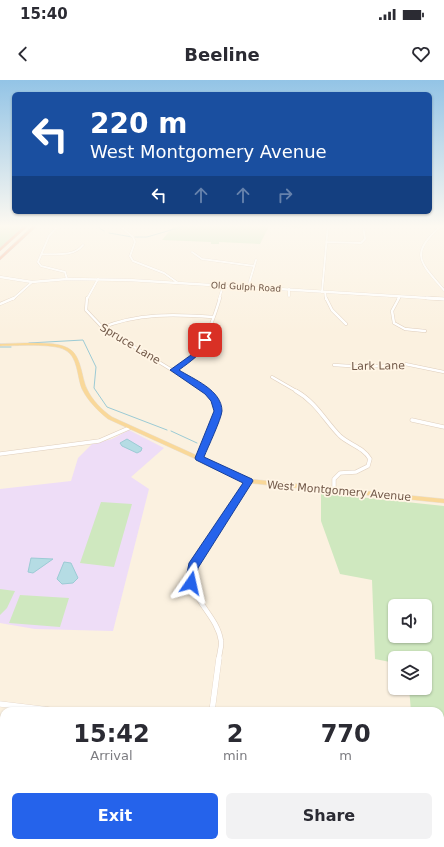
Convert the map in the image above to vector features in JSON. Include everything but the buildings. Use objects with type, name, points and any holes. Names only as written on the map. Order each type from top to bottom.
[{"type":"main road","name":"West Montgomery Avenue","points":[[0,344],[57,346],[67,349],[74,356],[84,388],[103,413],[129,428],[248,481],[444,502]]},
{"type":"street","points":[[39,261],[39,264],[62,270],[66,273],[67,278]]},
{"type":"street","points":[[133,261],[164,274],[178,283]]},
{"type":"street","points":[[209,261],[254,266]]},
{"type":"street","points":[[248,287],[256,261]]},
{"type":"street","points":[[325,261],[324,292],[327,302],[337,318],[346,324]]},
{"type":"street","points":[[423,261],[429,273],[444,290]]},
{"type":"street","name":"Old Gulph Road","points":[[0,277],[32,282],[67,278],[98,279],[289,289],[399,297],[444,298]]},
{"type":"street","name":"Spruce Lane","points":[[98,279],[85,299],[84,308],[88,317],[102,328],[174,370],[208,392],[215,401],[218,411],[199,458]]},
{"type":"street","points":[[0,304],[13,299],[32,282]]},
{"type":"street","points":[[174,370],[193,356],[202,347],[222,286]]},
{"type":"street","points":[[289,289],[289,296]]},
{"type":"street","points":[[399,297],[392,311],[394,323],[401,328],[410,331],[425,331]]},
{"type":"street","points":[[102,328],[140,315],[166,314],[213,317]]},
{"type":"street","name":"Lark Lane","points":[[334,366],[366,367],[405,364],[444,372]]},
{"type":"street","points":[[272,377],[305,396],[315,405],[341,437],[366,452],[370,459],[368,466],[356,472],[340,473],[334,479],[334,490]]},
{"type":"street","points":[[412,420],[444,427]]},
{"type":"street","points":[[0,454],[99,441],[129,428]]},
{"type":"street","points":[[213,707],[221,641],[216,624],[198,600],[191,583],[192,567],[248,481]]},
{"type":"street","points":[[0,704],[25,707]]},
{"type":"shaded area","points":[[129,430],[164,448],[131,477],[149,489],[113,631],[35,629],[0,623],[0,489],[71,481],[78,458],[92,444],[112,439]]},
{"type":"green space","points":[[321,493],[444,506],[444,707],[411,707],[410,695],[432,695],[432,651],[388,651],[388,662],[375,659],[372,580],[340,574],[321,521]]},
{"type":"green space","points":[[101,502],[132,504],[114,567],[80,563]]},
{"type":"green space","points":[[0,589],[15,591],[7,608],[0,615]]},
{"type":"green space","points":[[20,595],[69,598],[60,627],[9,623]]},
{"type":"water","points":[[127,439],[142,448],[141,451],[137,453],[122,446],[120,443]]},
{"type":"water","points":[[31,558],[53,559],[33,573],[28,572]]},
{"type":"water","points":[[64,562],[71,563],[78,578],[73,583],[62,584],[57,579]]},
{"type":"waterway","points":[[29,343],[83,340],[96,367],[94,388],[107,407],[167,430]]},
{"type":"waterway","points":[[0,347],[11,347]]},
{"type":"waterway","points":[[171,431],[197,443]]},
{"type":"route","points":[[191,583],[192,567],[248,481],[199,458],[218,411],[215,401],[208,392],[174,370],[193,356],[202,347],[205,340]]}]
